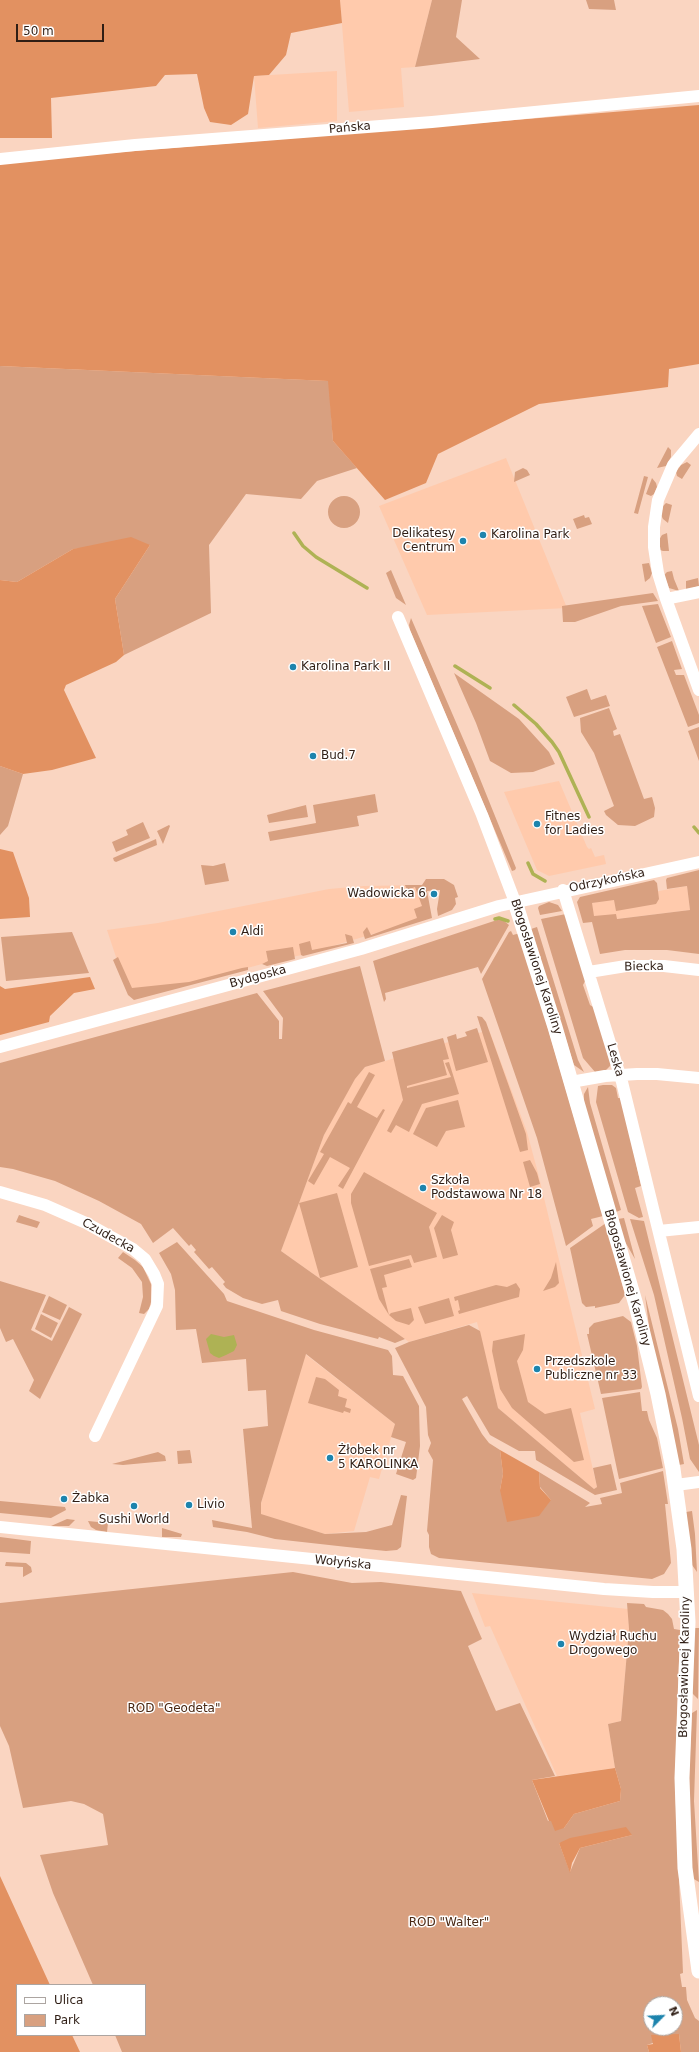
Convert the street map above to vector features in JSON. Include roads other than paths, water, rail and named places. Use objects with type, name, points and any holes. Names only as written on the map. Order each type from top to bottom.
[{"type":"street","name":"Pańska","points":[[0,159],[135,145],[432,122],[699,96]]},
{"type":"street","points":[[699,434],[673,465],[658,500],[654,527],[654,547],[658,573],[699,690]]},
{"type":"street","points":[[666,599],[699,592]]},
{"type":"street","name":"Błogosławionej Karoliny","points":[[398,617],[482,815],[515,902],[571,1082],[642,1326],[658,1394],[676,1485],[684,1549],[687,1592],[688,1661],[682,1792],[693,1888],[699,1971]]},
{"type":"street","name":"Odrzykońska","points":[[515,902],[563,890],[699,862]]},
{"type":"street","name":"Leska","points":[[563,890],[620,1075],[699,1396]]},
{"type":"street","name":"Bydgoska","points":[[0,1047],[361,949],[468,915],[515,902]]},
{"type":"street","name":"Biecka","points":[[589,972],[626,966],[664,966],[699,970]]},
{"type":"street","points":[[571,1082],[620,1075],[657,1074],[699,1078]]},
{"type":"street","name":"Czudecka","points":[[0,1192],[45,1205],[86,1223],[132,1249],[145,1259],[158,1284],[157,1306],[95,1436]]},
{"type":"street","points":[[659,1231],[699,1227]]},
{"type":"street","points":[[676,1485],[699,1482]]},
{"type":"street","name":"Wołyńska","points":[[0,1527],[596,1588],[653,1592],[687,1592]]},
{"type":"waterway","points":[[294,533],[303,546],[316,557],[367,588]]},
{"type":"waterway","points":[[455,666],[490,688]]},
{"type":"waterway","points":[[514,705],[536,724],[559,752],[589,817]]},
{"type":"waterway","points":[[694,827],[699,833]]},
{"type":"waterway","points":[[528,863],[533,874],[545,881]]},
{"type":"waterway","points":[[495,919],[499,918],[508,921]]},
{"type":"place","name":"Karolina Park","points":[[483,535]]},
{"type":"place","name":"Delikatesy Centrum","points":[[463,541]]},
{"type":"place","name":"Karolina Park II","points":[[293,667]]},
{"type":"place","name":"Bud.7","points":[[313,756]]},
{"type":"place","name":"Fitnes for Ladies","points":[[537,824]]},
{"type":"place","name":"Wadowicka 6","points":[[434,894]]},
{"type":"place","name":"Aldi","points":[[233,932]]},
{"type":"place","name":"Szkoła Podstawowa Nr 18","points":[[423,1188]]},
{"type":"place","name":"Przedszkole Publiczne nr 33","points":[[537,1369]]},
{"type":"place","name":"Żłobek nr 5 KAROLINKA","points":[[330,1458]]},
{"type":"place","name":"Żabka","points":[[64,1499]]},
{"type":"place","name":"Livio","points":[[189,1505]]},
{"type":"place","name":"Sushi World","points":[[134,1506]]},
{"type":"place","name":"Wydział Ruchu Drogowego","points":[[561,1644]]},
{"type":"park label","name":"ROD \"Geodeta\"","points":[[174,1709]]},
{"type":"park label","name":"ROD \"Walter\"","points":[[449,1923]]}]
